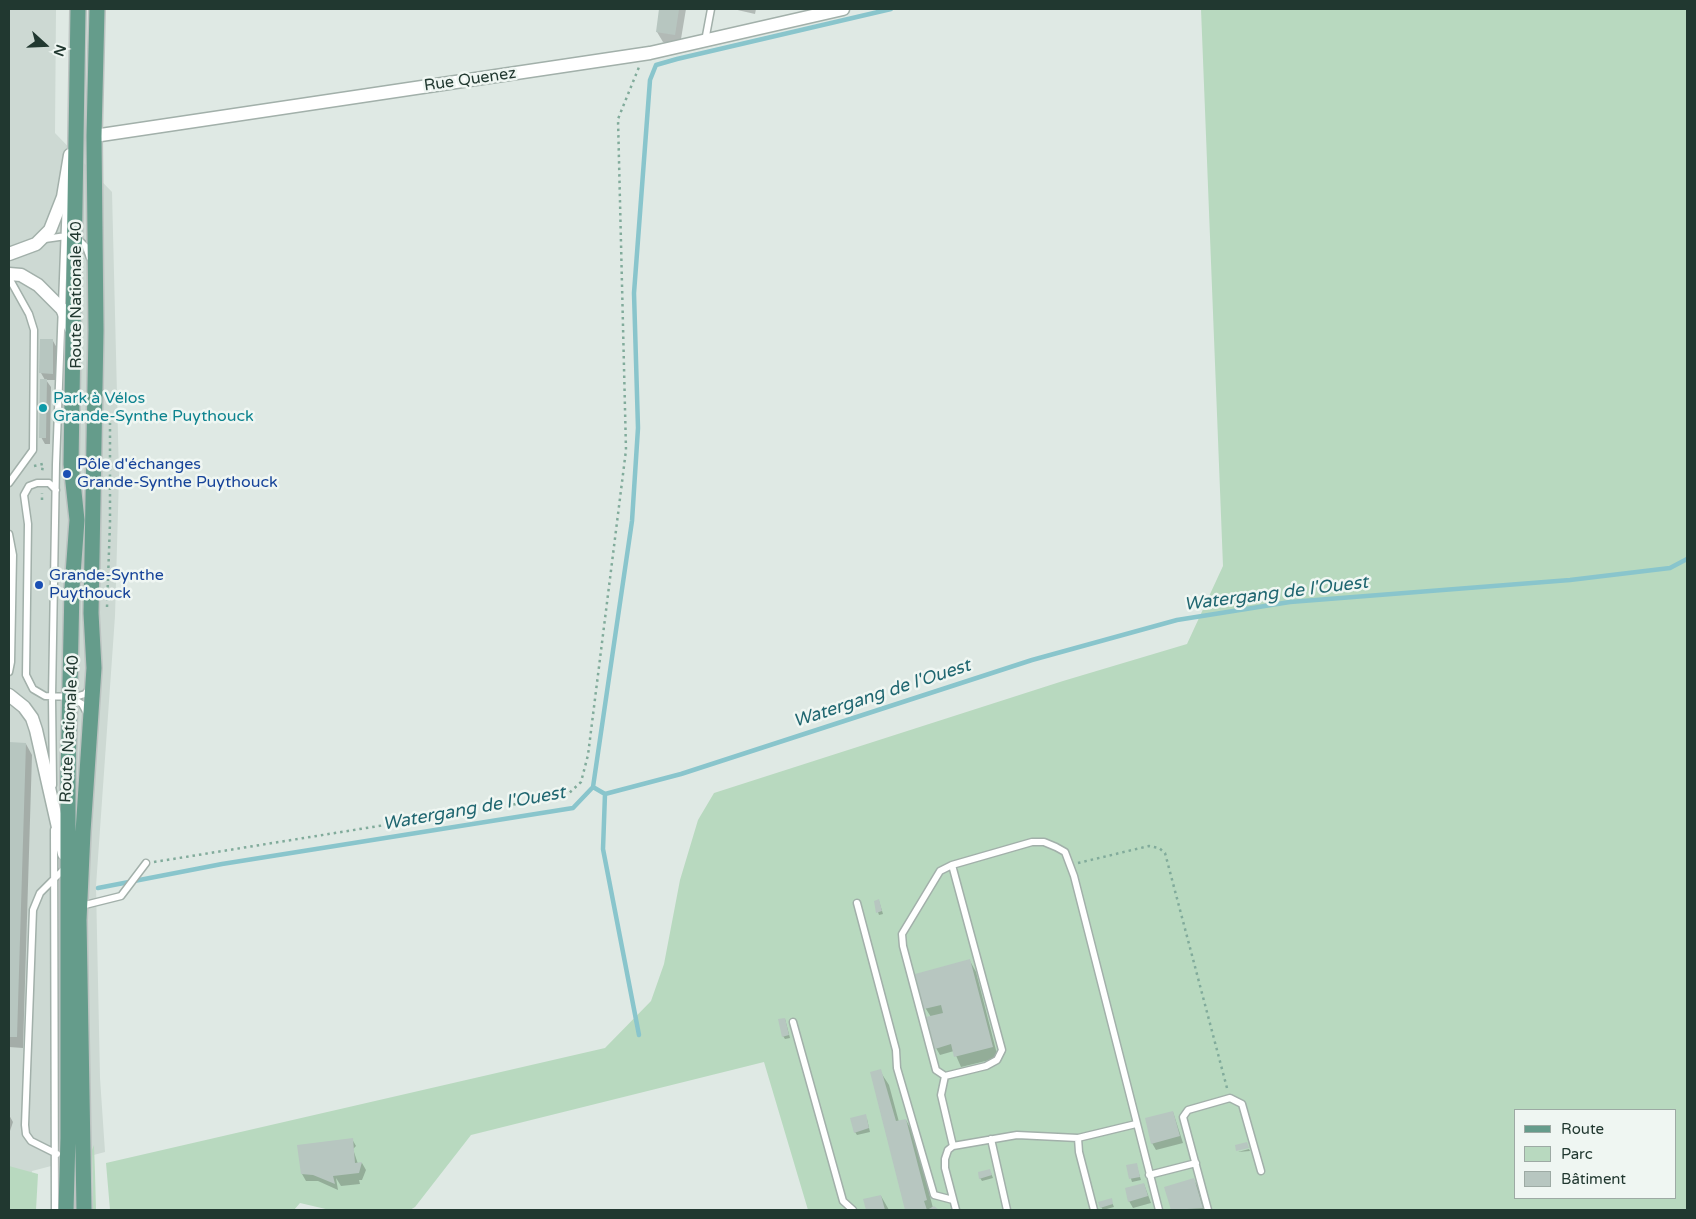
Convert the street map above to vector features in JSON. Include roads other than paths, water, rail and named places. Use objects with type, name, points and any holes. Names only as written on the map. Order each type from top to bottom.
[{"type":"main road","name":"Route Nationale 40","points":[[66,1210],[62,1156],[72,588],[77,520],[71,473],[73,334],[70,237],[78,9]]},
{"type":"main road","name":"Route Nationale 40","points":[[84,1210],[80,907],[93,675],[90,613],[95,279],[88,134],[97,9]]},
{"type":"main road","name":"Route Nationale 40","points":[[56,1210],[62,1156]]},
{"type":"street","name":"Rue Quenez","points":[[88,134],[644,54],[842,9]]},
{"type":"street","points":[[9,254],[41,241],[56,217],[67,179],[78,49]]},
{"type":"street","points":[[9,274],[21,275],[32,281],[62,309],[73,334]]},
{"type":"street","points":[[9,695],[20,703],[32,718],[67,866]]},
{"type":"lane","points":[[706,41],[711,9]]},
{"type":"lane","points":[[78,49],[81,70],[81,121],[88,134]]},
{"type":"lane","points":[[67,179],[70,237],[62,309],[58,406],[52,697],[54,877],[62,1156],[31,1141],[26,1134],[25,1125],[33,910],[40,893],[54,877],[67,866]]},
{"type":"lane","points":[[41,241],[70,237],[86,247],[95,279]]},
{"type":"lane","points":[[9,278],[29,314],[34,330],[33,450],[9,483]]},
{"type":"lane","points":[[58,406],[72,379]]},
{"type":"lane","points":[[56,490],[49,483],[34,483],[27,488],[24,499],[28,524],[26,675],[36,692],[52,697],[70,698],[87,692],[93,675]]},
{"type":"lane","points":[[9,534],[13,566],[11,662],[9,672]]},
{"type":"lane","points":[[70,698],[85,708],[89,734]]},
{"type":"lane","points":[[952,865],[1002,1050],[997,1060],[986,1066],[945,1076],[936,1070],[903,946],[902,934],[933,880],[940,871],[952,865],[1032,842],[1044,842],[1065,852],[1070,865],[1159,1210]]},
{"type":"lane","points":[[80,907],[121,896],[146,863]]},
{"type":"lane","points":[[858,903],[896,1050],[897,1068],[934,1195],[953,1200]]},
{"type":"lane","points":[[793,1022],[843,1201],[853,1210]]},
{"type":"lane","points":[[945,1076],[941,1096],[953,1146]]},
{"type":"lane","points":[[1208,1210],[1182,1117],[1188,1110],[1230,1098],[1242,1104],[1261,1171]]},
{"type":"lane","points":[[956,1210],[945,1168],[948,1150],[953,1146],[1018,1135],[1078,1138],[1136,1124]]},
{"type":"lane","points":[[1078,1138],[1079,1152],[1094,1210]]},
{"type":"lane","points":[[991,1139],[1007,1210]]},
{"type":"lane","points":[[1149,1175],[1196,1163]]},
{"type":"waterway","points":[[593,787],[632,521],[638,428],[634,293],[650,80],[656,65],[891,9]]},
{"type":"waterway","name":"Watergang de l'Ouest","points":[[98,888],[222,864],[573,808],[593,787],[605,794],[681,774],[1032,660],[1177,620],[1290,602],[1570,580],[1670,568],[1687,559]]},
{"type":"waterway","points":[[605,794],[603,849],[639,1035]]},
{"type":"place","name":"Park à Vélos Grande-Synthe Puythouck","points":[[43,408]]},
{"type":"place","name":"Pôle d'échanges Grande-Synthe Puythouck","points":[[67,474]]},
{"type":"place","name":"Grande-Synthe Puythouck","points":[[39,585]]}]
